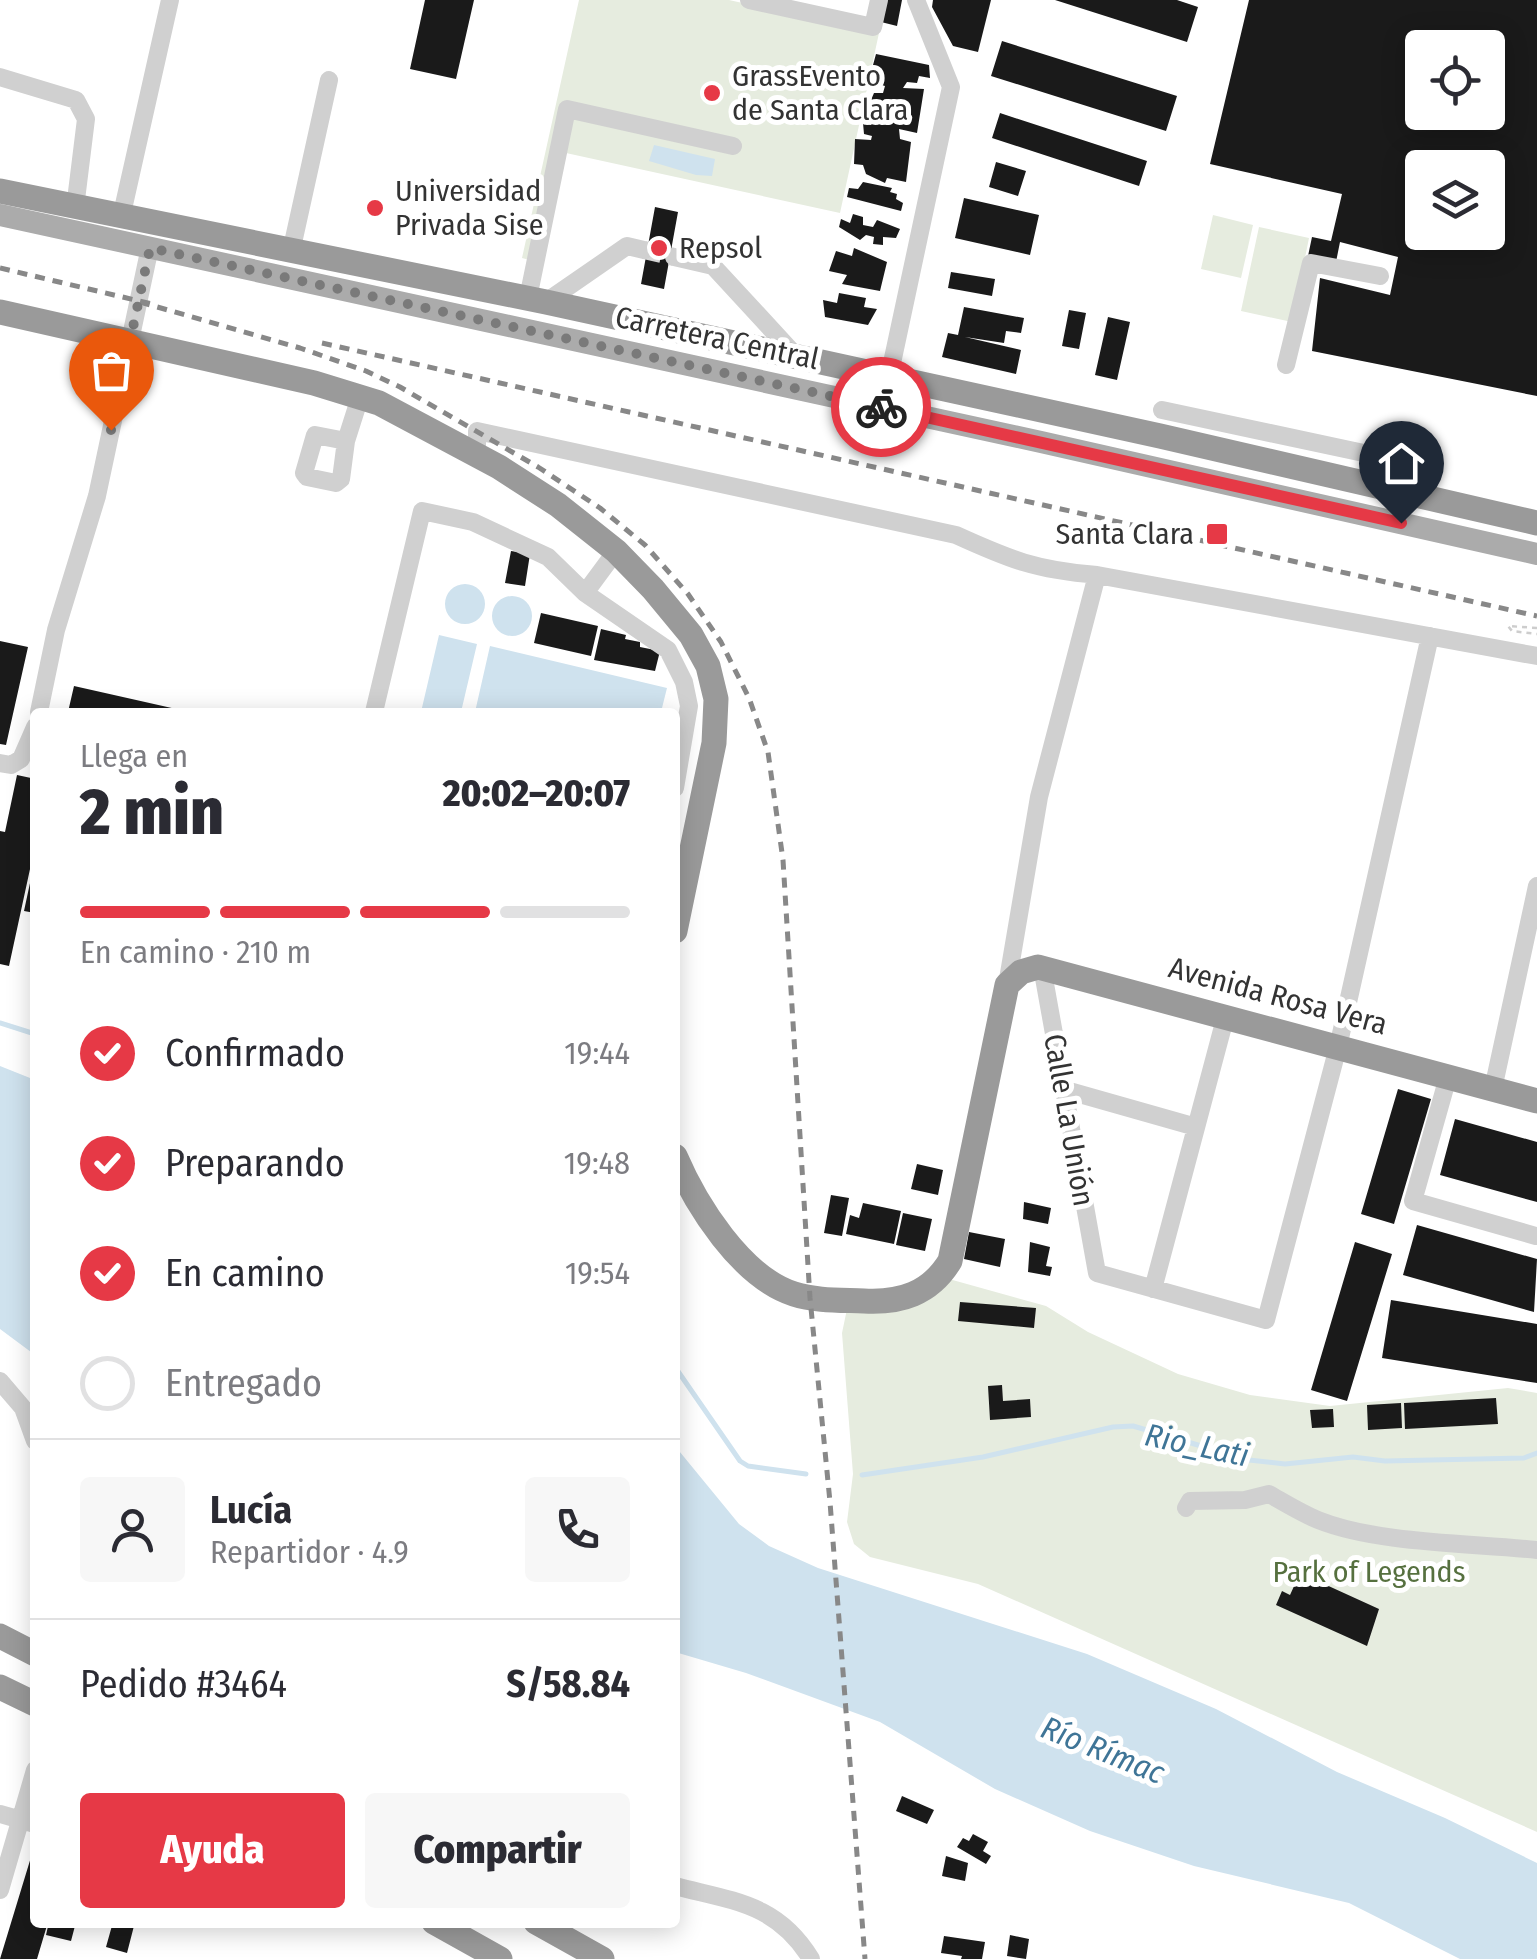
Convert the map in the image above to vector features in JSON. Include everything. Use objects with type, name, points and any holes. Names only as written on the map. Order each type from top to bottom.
[{"type":"highway","name":"Carretera Central","points":[[0,191],[889,376],[1537,523]]},
{"type":"highway","points":[[0,312],[314,383],[360,397],[406,415],[477,454],[558,505],[616,552],[654,589],[691,635],[708,666],[716,699],[714,743],[680,907]]},
{"type":"highway","points":[[680,1166],[694,1194],[739,1256],[774,1286],[810,1298],[879,1302],[920,1292],[937,1279],[950,1261],[1007,985],[1021,972],[1042,967]]},
{"type":"highway","name":"Avenida Rosa Vera","points":[[1042,967],[1537,1102]]},
{"type":"highway","points":[[0,1636],[30,1651]]},
{"type":"highway","points":[[0,1686],[30,1701]]},
{"type":"highway","points":[[445,1928],[500,1959]]},
{"type":"highway","points":[[547,1928],[602,1959]]},
{"type":"main road","name":"Carretera Central","points":[[0,215],[1537,554]]},
{"type":"street","points":[[121,218],[170,0]]},
{"type":"street","points":[[749,0],[872,27],[879,0]]},
{"type":"street","points":[[889,376],[950,87],[916,0]]},
{"type":"street","points":[[0,77],[76,100],[83,109],[86,118],[74,208]]},
{"type":"street","points":[[291,252],[328,80]]},
{"type":"street","points":[[537,300],[567,109],[732,146]]},
{"type":"street","points":[[537,300],[627,246],[644,250]]},
{"type":"street","points":[[40,708],[56,630],[97,496],[150,248]]},
{"type":"street","points":[[674,257],[714,266],[796,356]]},
{"type":"street","points":[[1286,364],[1312,263],[1380,276]]},
{"type":"street","points":[[346,441],[360,397]]},
{"type":"street","points":[[1162,410],[1373,455],[1395,488]]},
{"type":"street","points":[[477,454],[477,431],[956,535],[1014,562],[1045,570],[1097,576],[1537,656]]},
{"type":"street","points":[[375,708],[422,511],[473,522],[548,558],[585,594],[668,650],[684,682],[689,706],[680,765]]},
{"type":"street","points":[[585,594],[616,552]]},
{"type":"street","points":[[1007,985],[1040,797],[1097,576]]},
{"type":"street","points":[[1226,1015],[1154,1289],[1266,1320],[1338,1046],[1430,636]]},
{"type":"street","points":[[0,763],[11,765],[21,759],[30,738]]},
{"type":"street","points":[[1492,1089],[1537,886]]},
{"type":"street","name":"Calle La Unión","points":[[1042,967],[1097,1273],[1154,1289]]},
{"type":"street","points":[[1448,1077],[1413,1201],[1536,1236]]},
{"type":"street","points":[[1062,1089],[1196,1128]]},
{"type":"street","points":[[0,1381],[23,1408],[30,1427]]},
{"type":"street","points":[[1186,1508],[1190,1501],[1200,1499],[1245,1500],[1269,1494],[1341,1527],[1388,1536],[1537,1550]]},
{"type":"street","points":[[0,1814],[27,1822],[0,1890]]},
{"type":"street","points":[[680,1887],[751,1904],[780,1924],[811,1959]]},
{"type":"green space","name":"GrassEvento de Santa Clara","points":[[579,0],[729,0],[879,33],[840,213],[566,153],[541,263],[522,258]]},
{"type":"green space","points":[[1213,215],[1253,225],[1241,278],[1201,269]]},
{"type":"green space","points":[[1259,227],[1309,238],[1292,322],[1241,311]]},
{"type":"green space","name":"Park of Legends","points":[[949,1279],[1046,1306],[1088,1332],[1178,1374],[1250,1395],[1330,1406],[1508,1388],[1537,1393],[1537,1832],[978,1584],[870,1557],[854,1544],[847,1522],[853,1474],[842,1333],[847,1309]]},
{"type":"water","points":[[654,145],[715,159],[712,176],[649,161]]},
{"type":"water","points":[[465,584],[479,590],[485,604],[479,618],[465,624],[451,618],[445,604],[451,590]]},
{"type":"water","points":[[512,596],[526,602],[532,616],[526,630],[512,636],[498,630],[492,616],[498,602]]},
{"type":"water","points":[[439,635],[477,644],[462,708],[422,708]]},
{"type":"water","points":[[490,646],[667,688],[662,708],[476,708]]},
{"type":"water","points":[[0,1066],[30,1078],[30,1351],[0,1329]]},
{"type":"water","name":"Río Rímac","points":[[680,1452],[739,1524],[769,1546],[818,1568],[1087,1654],[1216,1709],[1337,1772],[1537,1863],[1537,1959],[1460,1959],[1349,1903],[1194,1866],[1090,1831],[995,1789],[880,1722],[680,1653]]},
{"type":"building","points":[[425,0],[474,0],[456,79],[410,69]]},
{"type":"building","points":[[885,0],[902,0],[897,26],[881,22]]},
{"type":"building","points":[[933,0],[991,0],[978,52],[953,46],[932,7]]},
{"type":"building","points":[[1055,0],[1177,0],[1198,7],[1187,42]]},
{"type":"building","points":[[1249,0],[1537,0],[1537,396],[1312,351],[1320,278],[1390,295],[1398,257],[1340,242],[1336,262],[1308,256],[1312,237],[1331,241],[1342,194],[1210,164]]},
{"type":"building","points":[[1002,41],[1177,96],[1166,131],[991,76]]},
{"type":"building","points":[[876,54],[929,65],[930,78],[919,76],[917,83],[907,82],[903,88],[924,89],[917,133],[899,129],[900,139],[911,142],[906,182],[887,178],[885,183],[866,174],[863,165],[854,164],[855,139],[871,140],[872,136],[864,134],[863,123],[871,125],[875,120],[868,107],[874,93],[883,93],[885,86],[875,83],[882,69],[873,65]]},
{"type":"building","points":[[1000,113],[1147,161],[1139,186],[992,138]]},
{"type":"building","points":[[996,162],[1026,171],[1018,196],[989,187]]},
{"type":"building","points":[[863,182],[892,188],[890,192],[903,203],[901,211],[847,197],[849,188],[858,189]]},
{"type":"building","points":[[964,198],[1039,215],[1030,255],[955,238]]},
{"type":"building","name":"Repsol","points":[[655,207],[678,212],[664,289],[641,284]]},
{"type":"building","points":[[853,214],[863,217],[863,225],[873,227],[877,220],[900,229],[896,238],[883,237],[883,245],[873,244],[874,237],[866,235],[860,240],[839,227],[841,219],[850,223]]},
{"type":"building","points":[[854,248],[887,262],[880,291],[842,284],[847,275],[829,271],[836,251],[852,256]]},
{"type":"building","points":[[951,272],[995,279],[992,296],[948,288]]},
{"type":"building","points":[[839,293],[866,298],[864,307],[877,309],[868,325],[825,317],[823,300],[837,303]]},
{"type":"building","points":[[964,307],[1024,318],[1021,333],[1006,331],[1004,343],[965,337],[1021,350],[1016,374],[942,357],[948,333],[958,335]]},
{"type":"building","points":[[1069,310],[1086,313],[1079,349],[1062,346]]},
{"type":"building","points":[[1108,317],[1130,322],[1117,380],[1095,375]]},
{"type":"building","points":[[511,551],[530,554],[525,586],[505,583]]},
{"type":"building","points":[[541,613],[598,626],[591,656],[534,643]]},
{"type":"building","points":[[601,629],[626,635],[625,639],[640,642],[640,647],[660,651],[655,671],[594,660]]},
{"type":"building","points":[[0,641],[28,647],[6,745],[0,744]]},
{"type":"building","points":[[74,686],[172,708],[69,708]]},
{"type":"building","points":[[17,775],[30,778],[30,869],[9,966],[0,964],[0,831],[5,832]]},
{"type":"building","points":[[30,883],[30,912],[24,911]]},
{"type":"building","points":[[1398,1089],[1431,1099],[1394,1224],[1361,1214]]},
{"type":"building","points":[[1455,1119],[1537,1142],[1537,1202],[1440,1175]]},
{"type":"building","points":[[917,1164],[943,1170],[938,1195],[911,1189]]},
{"type":"building","points":[[831,1195],[849,1198],[842,1236],[824,1233]]},
{"type":"building","points":[[1024,1202],[1051,1208],[1048,1224],[1023,1219]]},
{"type":"building","points":[[863,1203],[901,1211],[894,1244],[846,1234],[850,1215],[859,1218]]},
{"type":"building","points":[[903,1213],[932,1219],[925,1251],[896,1245]]},
{"type":"building","points":[[1417,1225],[1537,1259],[1534,1312],[1403,1275]]},
{"type":"building","points":[[969,1232],[1005,1239],[1000,1267],[964,1259]]},
{"type":"building","points":[[1030,1242],[1050,1247],[1046,1266],[1052,1267],[1050,1276],[1028,1272]]},
{"type":"building","points":[[1355,1242],[1392,1254],[1347,1401],[1311,1390]]},
{"type":"building","points":[[1391,1300],[1537,1324],[1537,1383],[1382,1358]]},
{"type":"building","points":[[960,1302],[1036,1308],[1034,1328],[958,1321]]},
{"type":"building","points":[[1002,1385],[1003,1401],[1030,1399],[1031,1417],[990,1420],[988,1386]]},
{"type":"building","points":[[1496,1398],[1498,1424],[1405,1429],[1404,1403]]},
{"type":"building","points":[[1401,1403],[1402,1428],[1368,1430],[1367,1405]]},
{"type":"building","points":[[1333,1409],[1334,1427],[1312,1428],[1310,1410]]},
{"type":"building","points":[[1300,1573],[1379,1609],[1367,1646],[1276,1605],[1282,1591],[1290,1595]]},
{"type":"building","points":[[902,1796],[934,1810],[927,1824],[896,1811]]},
{"type":"building","points":[[973,1834],[988,1842],[983,1851],[991,1856],[986,1864],[957,1847],[963,1838],[969,1841]]},
{"type":"building","points":[[946,1856],[968,1863],[965,1881],[942,1876]]},
{"type":"building","points":[[30,1860],[30,1928],[46,1928],[37,1959],[0,1959]]},
{"type":"building","points":[[48,1928],[74,1928],[71,1941],[46,1935]]},
{"type":"building","points":[[111,1928],[133,1928],[127,1953],[106,1947]]},
{"type":"building","points":[[1010,1935],[1029,1939],[1026,1959],[1007,1956]]},
{"type":"building","points":[[944,1936],[985,1942],[982,1959],[961,1959],[962,1956],[941,1953]]},
{"type":"waterway","name":"Rio_Lati","points":[[0,1023],[30,1032]]},
{"type":"waterway","name":"Rio_Lati","points":[[680,1374],[740,1461],[748,1466],[806,1474]]},
{"type":"waterway","name":"Rio_Lati","points":[[862,1475],[983,1457],[1113,1427],[1133,1426],[1249,1460],[1285,1464],[1353,1457],[1385,1461],[1524,1458],[1537,1453]]},
{"type":"tunnel","points":[[644,250],[674,257]]},
{"type":"railway","points":[[0,268],[152,304]]},
{"type":"railway","points":[[140,302],[366,371],[538,467],[600,508],[645,545],[688,594],[721,642],[749,698],[768,752],[783,860],[810,1298],[830,1502],[865,1959]]},
{"type":"railway","points":[[322,343],[1537,616]]},
{"type":"way so far","points":[[111,430],[150,248],[881,407]]},
{"type":"place","name":"GrassEvento de Santa Clara","points":[[712,93]]},
{"type":"place","name":"Universidad Privada Sise","points":[[375,208]]},
{"type":"place","name":"Repsol","points":[[659,248]]},
{"type":"place","name":"Santa Clara","points":[[1217,534]]},
{"type":"route","points":[[881,407],[1401,523]]}]
